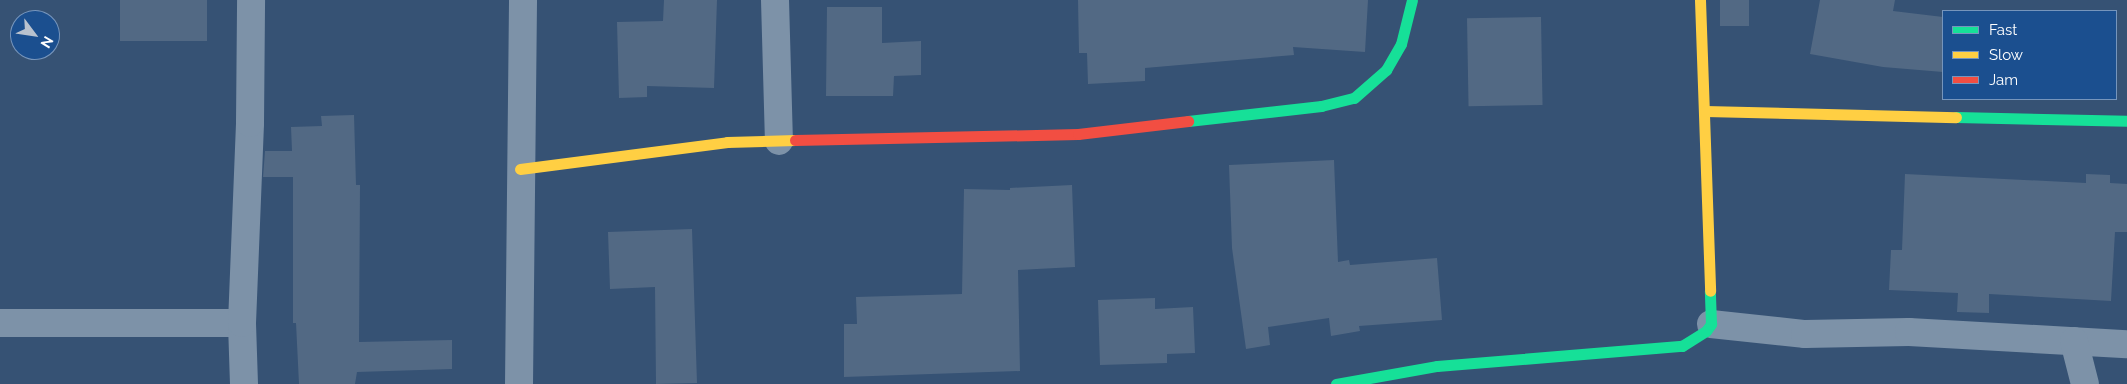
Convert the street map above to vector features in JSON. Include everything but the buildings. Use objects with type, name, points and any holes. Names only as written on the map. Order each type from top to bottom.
[{"type":"street","points":[[244,384],[242,323],[250,123],[251,0]]},
{"type":"street","points":[[518,384],[522,0]]},
{"type":"street","points":[[775,0],[779,142]]},
{"type":"street","points":[[520,169],[727,142],[1078,134],[1321,106],[1354,98],[1386,70],[1401,44],[1412,0]]},
{"type":"street","points":[[1700,0],[1711,324]]},
{"type":"street","points":[[1705,111],[2127,121]]},
{"type":"street","points":[[0,322],[242,323]]},
{"type":"street","points":[[1336,384],[1437,366],[1682,346],[1711,324],[1804,334],[1909,332],[2127,344]]},
{"type":"street","points":[[2074,341],[2085,384]]},
{"type":"traffic: fast","points":[[1188,121],[1321,106],[1354,98],[1386,70],[1401,44],[1412,0]]},
{"type":"traffic: fast","points":[[1956,117],[2127,121]]},
{"type":"traffic: fast","points":[[1336,384],[1437,366],[1682,346],[1706,331],[1711,324],[1710,291]]},
{"type":"traffic: slow","points":[[1700,0],[1710,291]]},
{"type":"traffic: slow","points":[[1705,111],[1956,117]]},
{"type":"traffic: slow","points":[[520,169],[727,142],[795,140]]},
{"type":"traffic: jam","points":[[795,140],[1078,134],[1188,121]]}]
